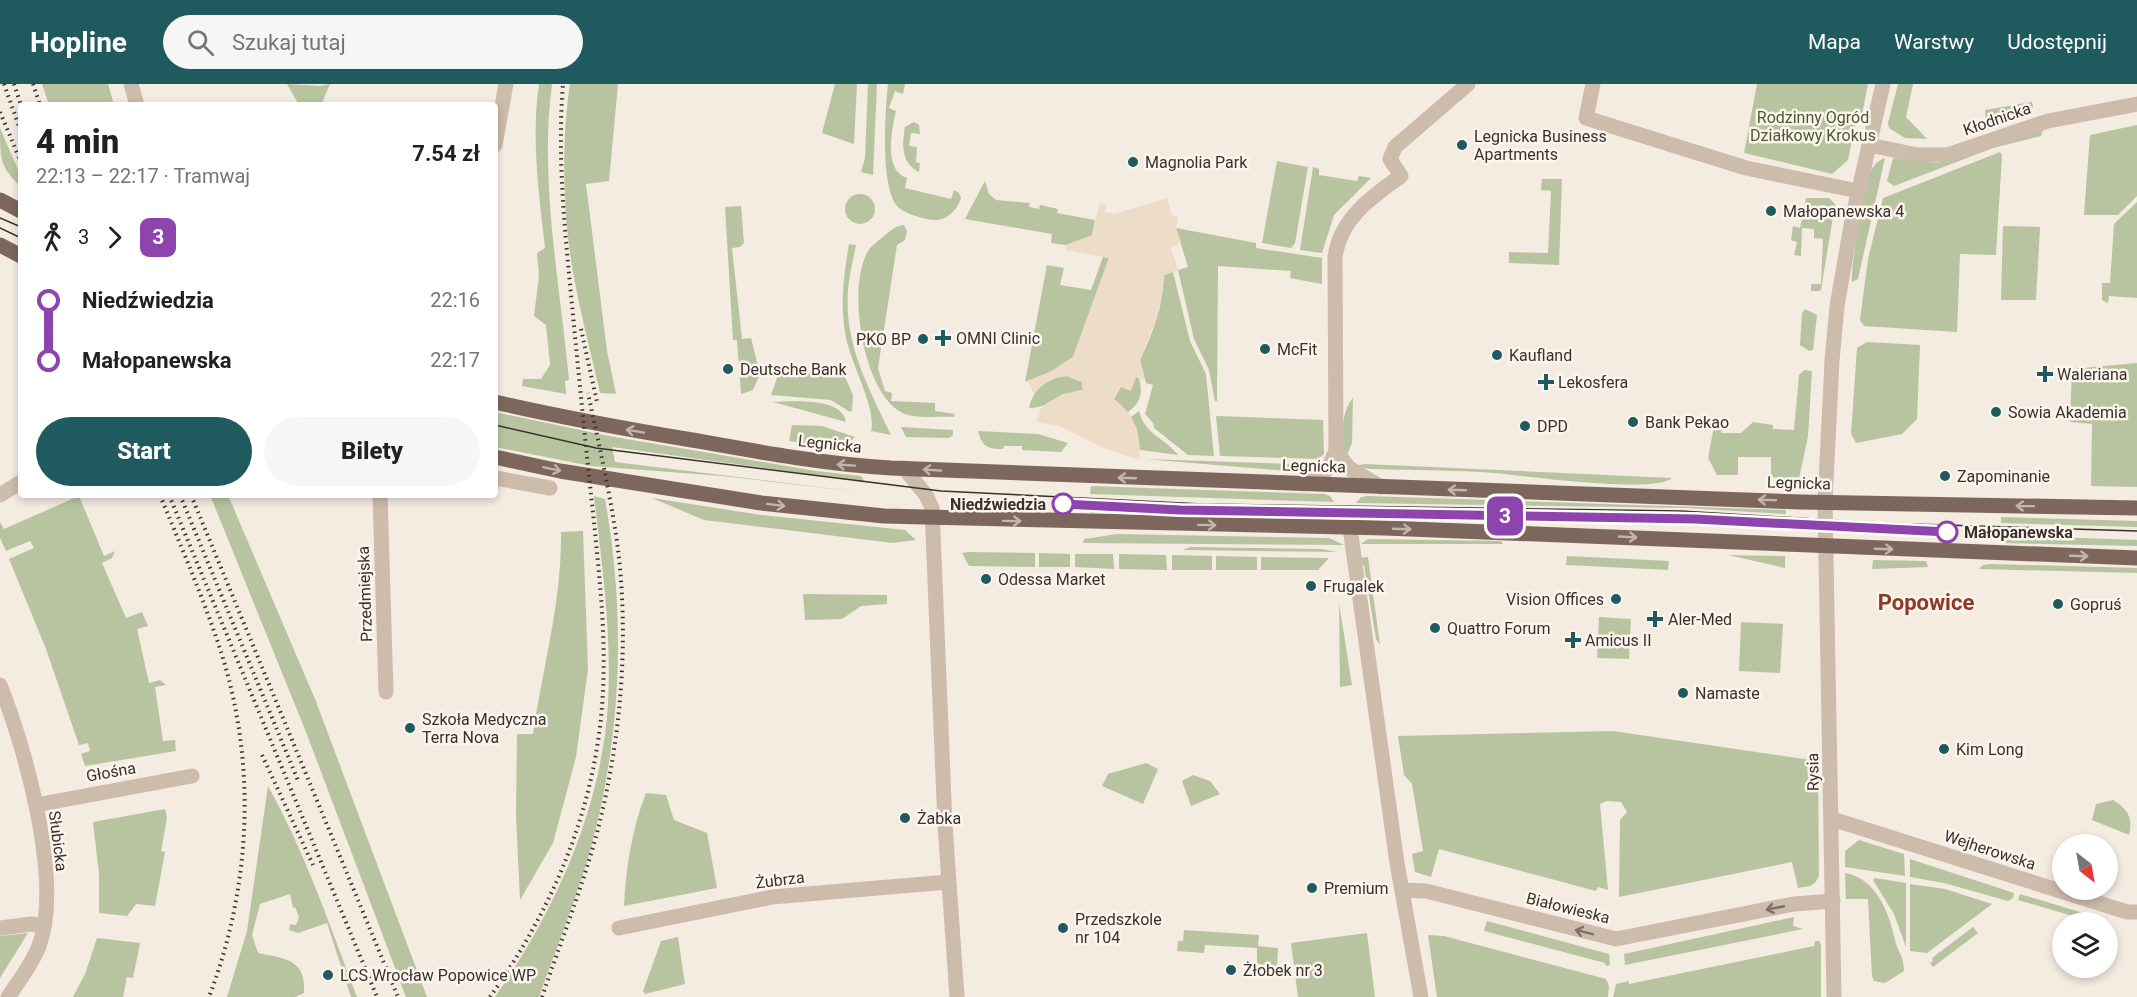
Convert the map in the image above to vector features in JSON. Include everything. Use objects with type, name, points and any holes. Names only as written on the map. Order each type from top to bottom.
[{"type":"main road","points":[[0,200],[18,209]]},
{"type":"main road","points":[[0,245],[18,254]]},
{"type":"main road","name":"Legnicka","points":[[498,403],[554,416],[833,464],[1381,487],[1825,502],[2137,508]]},
{"type":"main road","points":[[498,458],[560,471],[761,503],[932,519],[1559,534],[1826,547],[2137,558]]},
{"type":"street","points":[[131,84],[135,102]]},
{"type":"street","points":[[498,128],[506,84]]},
{"type":"street","points":[[1304,484],[1327,470],[1336,451],[1335,257],[1340,236],[1352,216],[1401,176],[1390,159],[1395,147],[1467,84]]},
{"type":"street","points":[[1593,84],[1586,118],[1746,168],[1858,191]]},
{"type":"street","points":[[1826,547],[1825,502],[1834,330],[1858,191],[1883,84]]},
{"type":"street","name":"Kłodnicka","points":[[1869,145],[1918,155],[1947,155],[2048,121],[2137,104]]},
{"type":"street","points":[[1336,451],[1349,468],[1381,487]]},
{"type":"street","points":[[904,468],[926,495],[932,519],[948,882],[957,997]]},
{"type":"street","points":[[498,479],[550,488]]},
{"type":"street","points":[[0,495],[18,484]]},
{"type":"street","name":"Przedmiejska","points":[[380,498],[386,692]]},
{"type":"street","points":[[1350,528],[1402,890],[1420,997]]},
{"type":"street","name":"Rysia","points":[[1826,547],[1834,997]]},
{"type":"street","name":"Słubicka","points":[[0,685],[15,724],[36,805],[44,855],[46,905],[44,926],[32,961],[8,997]]},
{"type":"street","name":"Głośna","points":[[36,805],[192,776]]},
{"type":"street","name":"Wejherowska","points":[[1832,819],[2127,912],[2137,912]]},
{"type":"street","name":"Żubrza","points":[[619,928],[772,897],[948,882]]},
{"type":"street","name":"Białowieska","points":[[1402,890],[1426,891],[1616,939],[1794,904],[1833,901]]},
{"type":"street","points":[[0,928],[31,924],[44,926]]},
{"type":"green space","points":[[42,84],[108,84],[113,102],[48,102]]},
{"type":"green space","points":[[287,84],[320,86],[330,84],[322,102],[297,102]]},
{"type":"green space","points":[[539,84],[552,84],[548,158],[549,195],[569,380],[565,381],[566,394],[522,386],[523,379],[541,379],[550,365],[546,325],[534,316],[539,276],[537,253],[545,248],[536,145]]},
{"type":"green space","points":[[570,84],[618,84],[609,181],[586,184],[607,351],[616,394],[600,393],[573,272],[565,202],[564,154]]},
{"type":"green space","points":[[835,84],[857,84],[854,144],[822,133]]},
{"type":"green space","points":[[868,84],[877,84],[873,175],[861,172],[865,158]]},
{"type":"green space","points":[[888,84],[905,84],[903,94],[895,91],[889,108],[896,111],[891,149],[895,167],[899,174],[907,178],[905,188],[951,199],[954,190],[959,193],[961,198],[957,207],[943,219],[933,220],[910,214],[901,210],[892,197],[888,184],[885,149]]},
{"type":"green space","name":"Rodzinny Ogród Działkowy Krokus","points":[[1757,84],[1868,84],[1861,120],[1856,120],[1848,160],[1832,174],[1744,153]]},
{"type":"green space","points":[[1898,84],[1913,84],[1906,117],[1927,139],[1905,138],[1889,128],[1888,123]]},
{"type":"green space","points":[[2032,102],[2033,107],[2030,110],[1986,122],[1985,110]]},
{"type":"green space","points":[[914,122],[919,125],[920,134],[911,133],[909,146],[917,147],[916,162],[920,163],[919,172],[909,164],[903,147],[905,127]]},
{"type":"green space","points":[[2137,125],[2137,196],[2118,215],[2084,215],[2090,135]]},
{"type":"green space","points":[[0,128],[18,170],[18,184],[5,168],[0,148]]},
{"type":"green space","points":[[2043,130],[2041,136],[1993,148],[1894,186],[1887,181],[1893,158],[1937,163]]},
{"type":"green space","points":[[2000,152],[2002,155],[1996,255],[1960,254],[1957,332],[1864,326],[1860,320],[1868,259],[1883,198]]},
{"type":"green space","points":[[1885,158],[1858,279],[1852,282],[1855,244],[1868,178],[1874,166]]},
{"type":"green space","points":[[1277,161],[1308,167],[1295,243],[1291,248],[1262,243]]},
{"type":"green space","points":[[1313,167],[1319,169],[1319,175],[1357,181],[1359,176],[1371,178],[1334,215],[1322,253],[1300,250]]},
{"type":"green space","points":[[1542,179],[1562,179],[1559,265],[1509,263],[1509,252],[1548,253],[1551,191],[1541,190]]},
{"type":"green space","points":[[985,181],[989,194],[996,200],[1030,203],[1029,207],[1039,209],[1040,205],[1058,209],[1057,213],[1095,220],[1092,236],[1066,245],[1051,243],[1052,234],[965,219]]},
{"type":"green space","points":[[860,194],[871,198],[875,209],[871,220],[860,224],[849,220],[845,209],[849,198]]},
{"type":"green space","points":[[1806,198],[1829,198],[1835,204],[1821,290],[1819,291],[1811,291],[1811,284],[1821,284],[1823,239],[1814,238],[1814,229],[1802,228],[1801,256],[1794,255],[1797,242],[1791,240],[1793,226],[1800,228]]},
{"type":"green space","points":[[2137,202],[2137,298],[2109,296],[2108,303],[2102,300],[2102,283],[2110,283],[2114,224]]},
{"type":"green space","points":[[741,206],[744,243],[740,247],[732,248],[742,339],[751,338],[760,374],[753,390],[741,394],[737,340],[733,340],[725,207]]},
{"type":"green space","points":[[904,225],[907,231],[905,240],[897,245],[878,368],[885,391],[892,393],[891,401],[935,403],[935,411],[955,414],[954,417],[918,417],[899,411],[887,399],[876,382],[862,339],[858,292],[866,255],[893,229]]},
{"type":"green space","points":[[2003,226],[2040,227],[2036,300],[2001,300]]},
{"type":"green space","points":[[1176,228],[1256,243],[1256,248],[1322,258],[1322,284],[1290,278],[1291,271],[1218,266],[1217,401],[1215,401],[1209,370],[1194,339],[1178,270],[1188,267]]},
{"type":"green space","points":[[849,244],[856,245],[848,291],[850,330],[860,366],[891,435],[871,431],[870,410],[848,344],[843,299]]},
{"type":"green space","points":[[1103,257],[1109,258],[1073,357],[1052,371],[1025,382],[1047,265],[1064,268],[1060,285],[1091,290]]},
{"type":"green space","points":[[1173,272],[1190,341],[1206,374],[1214,456],[1188,455],[1154,428],[1153,423],[1145,414],[1153,385],[1146,383],[1140,360],[1156,319],[1162,297],[1164,275]]},
{"type":"green space","points":[[1805,309],[1817,315],[1813,350],[1809,351],[1800,345],[1802,313]]},
{"type":"green space","points":[[1867,342],[1920,345],[1917,419],[1902,434],[1856,443],[1851,434],[1857,348]]},
{"type":"green space","points":[[2137,363],[2137,487],[2091,486],[2092,424],[2070,422],[2072,369]]},
{"type":"green space","points":[[842,370],[853,395],[850,412],[831,400],[771,395],[778,375]]},
{"type":"green space","points":[[1804,370],[1812,371],[1808,436],[1799,479],[1771,477],[1771,457],[1738,457],[1738,475],[1717,475],[1708,458],[1715,421],[1723,421],[1721,433],[1741,433],[1753,422],[1773,425],[1773,429],[1794,430],[1799,375]]},
{"type":"green space","points":[[1067,376],[1082,382],[1083,390],[1075,391],[1036,408],[1029,408],[1034,395],[1042,385],[1053,379]]},
{"type":"green space","points":[[1136,377],[1139,378],[1141,393],[1136,405],[1128,412],[1114,399],[1121,387]]},
{"type":"green space","points":[[1353,398],[1352,443],[1347,455],[1343,451],[1343,423],[1346,410]]},
{"type":"green space","points":[[804,401],[827,404],[843,414],[846,422],[773,402]]},
{"type":"green space","points":[[1139,411],[1150,431],[1178,455],[1140,450],[1137,429],[1131,417]]},
{"type":"green space","points":[[498,413],[609,436],[816,471],[861,476],[865,482],[612,447],[615,462],[860,492],[722,476],[591,466],[498,448]]},
{"type":"green space","points":[[1216,416],[1323,420],[1324,454],[1318,459],[1220,456]]},
{"type":"green space","points":[[792,425],[822,426],[855,437],[840,446],[815,446],[789,441]]},
{"type":"green space","points":[[901,427],[953,430],[953,435],[949,438],[906,437]]},
{"type":"green space","points":[[978,431],[1038,434],[1068,443],[1061,452],[1022,450],[1022,446],[993,448],[981,441]]},
{"type":"green space","points":[[1145,459],[1325,465],[1311,473]]},
{"type":"green space","points":[[1365,464],[1672,478],[1661,483],[1616,484],[1495,473],[1370,469],[1356,466]]},
{"type":"green space","points":[[1091,486],[1324,494],[1330,496],[1334,502],[1090,494]]},
{"type":"green space","points":[[594,496],[605,499],[612,543],[618,631],[614,719],[601,807],[579,888],[539,997],[495,997],[537,930],[571,858],[585,821],[604,743],[608,704],[609,652],[606,600]]},
{"type":"green space","points":[[1361,497],[1786,510],[1786,514],[1687,508],[1356,503]]},
{"type":"green space","points":[[74,498],[80,498],[104,556],[115,551],[112,558],[102,563],[126,618],[142,612],[148,626],[137,629],[149,683],[160,680],[166,685],[155,687],[163,741],[175,740],[176,751],[85,766],[81,754],[90,751],[88,743],[79,745],[46,649],[9,559],[34,548],[30,541],[6,551],[0,538],[0,522],[4,529]]},
{"type":"green space","points":[[211,498],[229,498],[315,699],[427,997],[406,997],[306,732]]},
{"type":"green space","points":[[652,498],[761,515],[905,530],[916,540],[893,543],[704,520]]},
{"type":"green space","points":[[1090,506],[1163,511],[1330,515],[1325,517],[1090,513]]},
{"type":"green space","points":[[1359,515],[1700,521],[1786,526],[1786,530],[1649,523],[1365,518]]},
{"type":"green space","points":[[2001,517],[2137,521],[2137,527],[2001,523]]},
{"type":"green space","points":[[583,531],[588,669],[576,757],[553,843],[520,900],[516,815],[517,734],[533,734],[555,608],[561,532]]},
{"type":"green space","points":[[1117,534],[1329,538],[1344,545],[1083,543],[1084,539]]},
{"type":"green space","points":[[2000,535],[2137,540],[2137,546],[2000,543]]},
{"type":"green space","points":[[1368,539],[1501,541],[1503,544],[1361,544]]},
{"type":"green space","points":[[1191,547],[1322,549],[1337,552],[1182,550]]},
{"type":"green space","points":[[962,553],[1035,553],[1035,567],[969,566]]},
{"type":"green space","points":[[1039,553],[1070,554],[1070,567],[1039,567]]},
{"type":"green space","points":[[1075,554],[1113,554],[1114,569],[1075,567]]},
{"type":"green space","points":[[1119,554],[1166,555],[1167,570],[1119,569]]},
{"type":"green space","points":[[1172,555],[1212,556],[1212,570],[1172,570]]},
{"type":"green space","points":[[1728,555],[1785,556],[1785,568]]},
{"type":"green space","points":[[1216,556],[1257,557],[1257,570],[1216,570]]},
{"type":"green space","points":[[1567,556],[1669,561],[1668,570],[1566,565]]},
{"type":"green space","points":[[1261,557],[1329,558],[1318,570],[1261,570]]},
{"type":"green space","points":[[1368,557],[1380,645],[1376,639],[1364,566],[1358,558]]},
{"type":"green space","points":[[1873,560],[1926,561],[1928,567],[1872,569]]},
{"type":"green space","points":[[1983,565],[2137,568],[2137,573],[1979,569]]},
{"type":"green space","points":[[803,594],[887,595],[887,604],[861,606],[842,619],[805,620]]},
{"type":"green space","points":[[1339,603],[1352,685],[1340,687]]},
{"type":"green space","points":[[1599,617],[1631,619],[1629,659],[1597,658]]},
{"type":"green space","points":[[1741,622],[1783,624],[1780,673],[1739,671]]},
{"type":"green space","points":[[1613,731],[1818,761],[1819,876],[1815,882],[1798,888],[1792,862],[1619,897],[1620,820],[1627,812],[1621,802],[1607,801],[1600,804],[1608,890],[1598,887],[1596,891],[1439,849],[1431,877],[1415,872],[1412,854],[1423,851],[1412,784],[1404,775],[1398,736]]},
{"type":"green space","points":[[1146,763],[1158,769],[1143,804],[1102,786],[1108,774]]},
{"type":"green space","points":[[1193,775],[1210,781],[1220,794],[1191,806],[1182,781]]},
{"type":"green space","points":[[268,786],[305,863],[357,997],[351,997],[327,923],[298,933],[289,930],[290,924],[296,925],[299,917],[295,907],[293,908],[290,894],[260,904],[252,935],[258,953],[285,959],[298,967],[302,973],[304,993],[295,997],[227,997],[247,931]]},
{"type":"green space","points":[[646,793],[666,795],[674,820],[707,833],[717,888],[624,906],[630,848]]},
{"type":"green space","points":[[2113,800],[2128,814],[2129,835],[2092,820],[2096,804]]},
{"type":"green space","points":[[165,809],[167,818],[161,851],[165,852],[155,906],[136,904],[127,916],[99,913],[99,874],[93,822]]},
{"type":"green space","points":[[1859,840],[1904,854],[1905,876],[1845,867],[1845,851]]},
{"type":"green space","points":[[1910,859],[2014,893],[2013,898],[2008,901],[1944,883],[1910,877]]},
{"type":"green space","points":[[1845,873],[1856,876],[1873,889],[1889,918],[1904,971],[1885,983],[1874,981],[1872,976],[1868,899],[1846,899]]},
{"type":"green space","points":[[1875,878],[1906,883],[1906,947],[1894,914],[1873,880]]},
{"type":"green space","points":[[1910,884],[1945,889],[1992,904],[1927,953],[1910,951]]},
{"type":"green space","points":[[2020,894],[2080,912],[2059,912],[2018,900]]},
{"type":"green space","points":[[1794,917],[1793,926],[1803,929],[1625,965],[1624,954]]},
{"type":"green space","points":[[1487,921],[1609,954],[1610,965],[1606,966],[1605,963],[1484,931]]},
{"type":"green space","points":[[1973,927],[1978,933],[1933,967],[1930,963],[1933,961],[1932,958]]},
{"type":"green space","points":[[1184,930],[1259,935],[1258,946],[1278,948],[1277,966],[1257,964],[1257,948],[1205,945],[1204,953],[1177,951],[1178,941],[1183,941]]},
{"type":"green space","points":[[28,933],[0,978],[0,936]]},
{"type":"green space","points":[[1367,933],[1375,997],[1298,997],[1291,943]]},
{"type":"green space","points":[[1428,935],[1444,936],[1606,979],[1609,986],[1608,997],[1437,997]]},
{"type":"green space","points":[[678,937],[685,984],[645,994],[643,991],[661,941]]},
{"type":"green space","points":[[97,938],[140,943],[133,978],[127,977],[123,997],[73,997],[85,974]]},
{"type":"green space","points":[[1815,941],[1819,941],[1821,945],[1821,997],[1613,997],[1616,984],[1629,981],[1629,984],[1814,946]]},
{"type":"shaded area","points":[[1167,198],[1172,216],[1178,217],[1176,228],[1181,242],[1171,248],[1178,270],[1164,275],[1160,308],[1140,360],[1145,380],[1136,377],[1131,391],[1121,387],[1114,399],[1128,412],[1137,429],[1140,460],[1103,448],[1060,426],[1037,422],[1041,408],[1063,394],[1083,390],[1082,382],[1067,376],[1059,377],[1043,384],[1034,394],[1028,381],[1052,371],[1073,357],[1109,258],[1066,250],[1066,245],[1092,235],[1100,203],[1106,204],[1105,212],[1114,214]]},
{"type":"tram line","points":[[0,218],[18,226]]},
{"type":"tram line","points":[[0,228],[18,237]]},
{"type":"tram line","points":[[498,426],[596,448],[941,491],[1202,504],[1681,511],[1881,523],[2137,531]]},
{"type":"tram line","name":"3","points":[[1063,504],[1180,510],[1695,519],[1947,532]]},
{"type":"railway","points":[[4,84],[18,124]]},
{"type":"railway","points":[[14,84],[20,102]]},
{"type":"railway","points":[[33,84],[39,102]]},
{"type":"railway","points":[[490,997],[546,905],[574,839],[593,770],[602,707],[604,654],[597,548],[569,277],[563,195],[561,140],[563,84]]},
{"type":"railway","points":[[0,112],[18,155]]},
{"type":"railway","points":[[581,329],[597,402]]},
{"type":"railway","points":[[542,997],[579,892],[598,829],[612,760],[621,690],[623,619],[618,549],[588,393]]},
{"type":"railway","points":[[161,498],[221,652],[233,695],[240,738],[244,782],[241,869],[234,913],[209,997]]},
{"type":"railway","points":[[170,498],[377,997]]},
{"type":"railway","points":[[181,498],[299,783]]},
{"type":"railway","points":[[192,498],[398,997]]},
{"type":"railway","points":[[262,755],[313,865]]},
{"type":"place","name":"Legnicka Business Apartments","points":[[1462,145]]},
{"type":"place","name":"Magnolia Park","points":[[1133,162]]},
{"type":"place","name":"Małopanewska 4","points":[[1771,211]]},
{"type":"place","name":"OMNI Clinic","points":[[943,338]]},
{"type":"place","name":"PKO BP","points":[[923,339]]},
{"type":"place","name":"McFit","points":[[1265,349]]},
{"type":"place","name":"Kaufland","points":[[1497,355]]},
{"type":"place","name":"Deutsche Bank","points":[[728,369]]},
{"type":"place","name":"Waleriana","points":[[2045,374]]},
{"type":"place","name":"Lekosfera","points":[[1546,382]]},
{"type":"place","name":"Sowia Akademia","points":[[1996,412]]},
{"type":"place","name":"Bank Pekao","points":[[1633,422]]},
{"type":"place","name":"DPD","points":[[1525,426]]},
{"type":"place","name":"Zapominanie","points":[[1945,476]]},
{"type":"place","name":"Niedźwiedzia","points":[[1063,504]]},
{"type":"place","name":"Małopanewska","points":[[1947,532]]},
{"type":"place","name":"Odessa Market","points":[[986,579]]},
{"type":"place","name":"Frugalek","points":[[1311,586]]},
{"type":"place","name":"Vision Offices","points":[[1616,599]]},
{"type":"place","name":"Gopruś","points":[[2058,604]]},
{"type":"place","name":"Aler-Med","points":[[1655,619]]},
{"type":"place","name":"Quattro Forum","points":[[1435,628]]},
{"type":"place","name":"Amicus II","points":[[1573,640]]},
{"type":"place","name":"Namaste","points":[[1683,693]]},
{"type":"place","name":"Szkoła Medyczna Terra Nova","points":[[410,728]]},
{"type":"place","name":"Kim Long","points":[[1944,749]]},
{"type":"place","name":"Żabka","points":[[905,818]]},
{"type":"place","name":"Premium","points":[[1312,888]]},
{"type":"place","name":"Przedszkole nr 104","points":[[1063,928]]},
{"type":"place","name":"Żłobek nr 3","points":[[1231,970]]},
{"type":"place","name":"LCS Wrocław Popowice WP","points":[[328,975]]},
{"type":"district","name":"Popowice","points":[[1926,602]]}]
